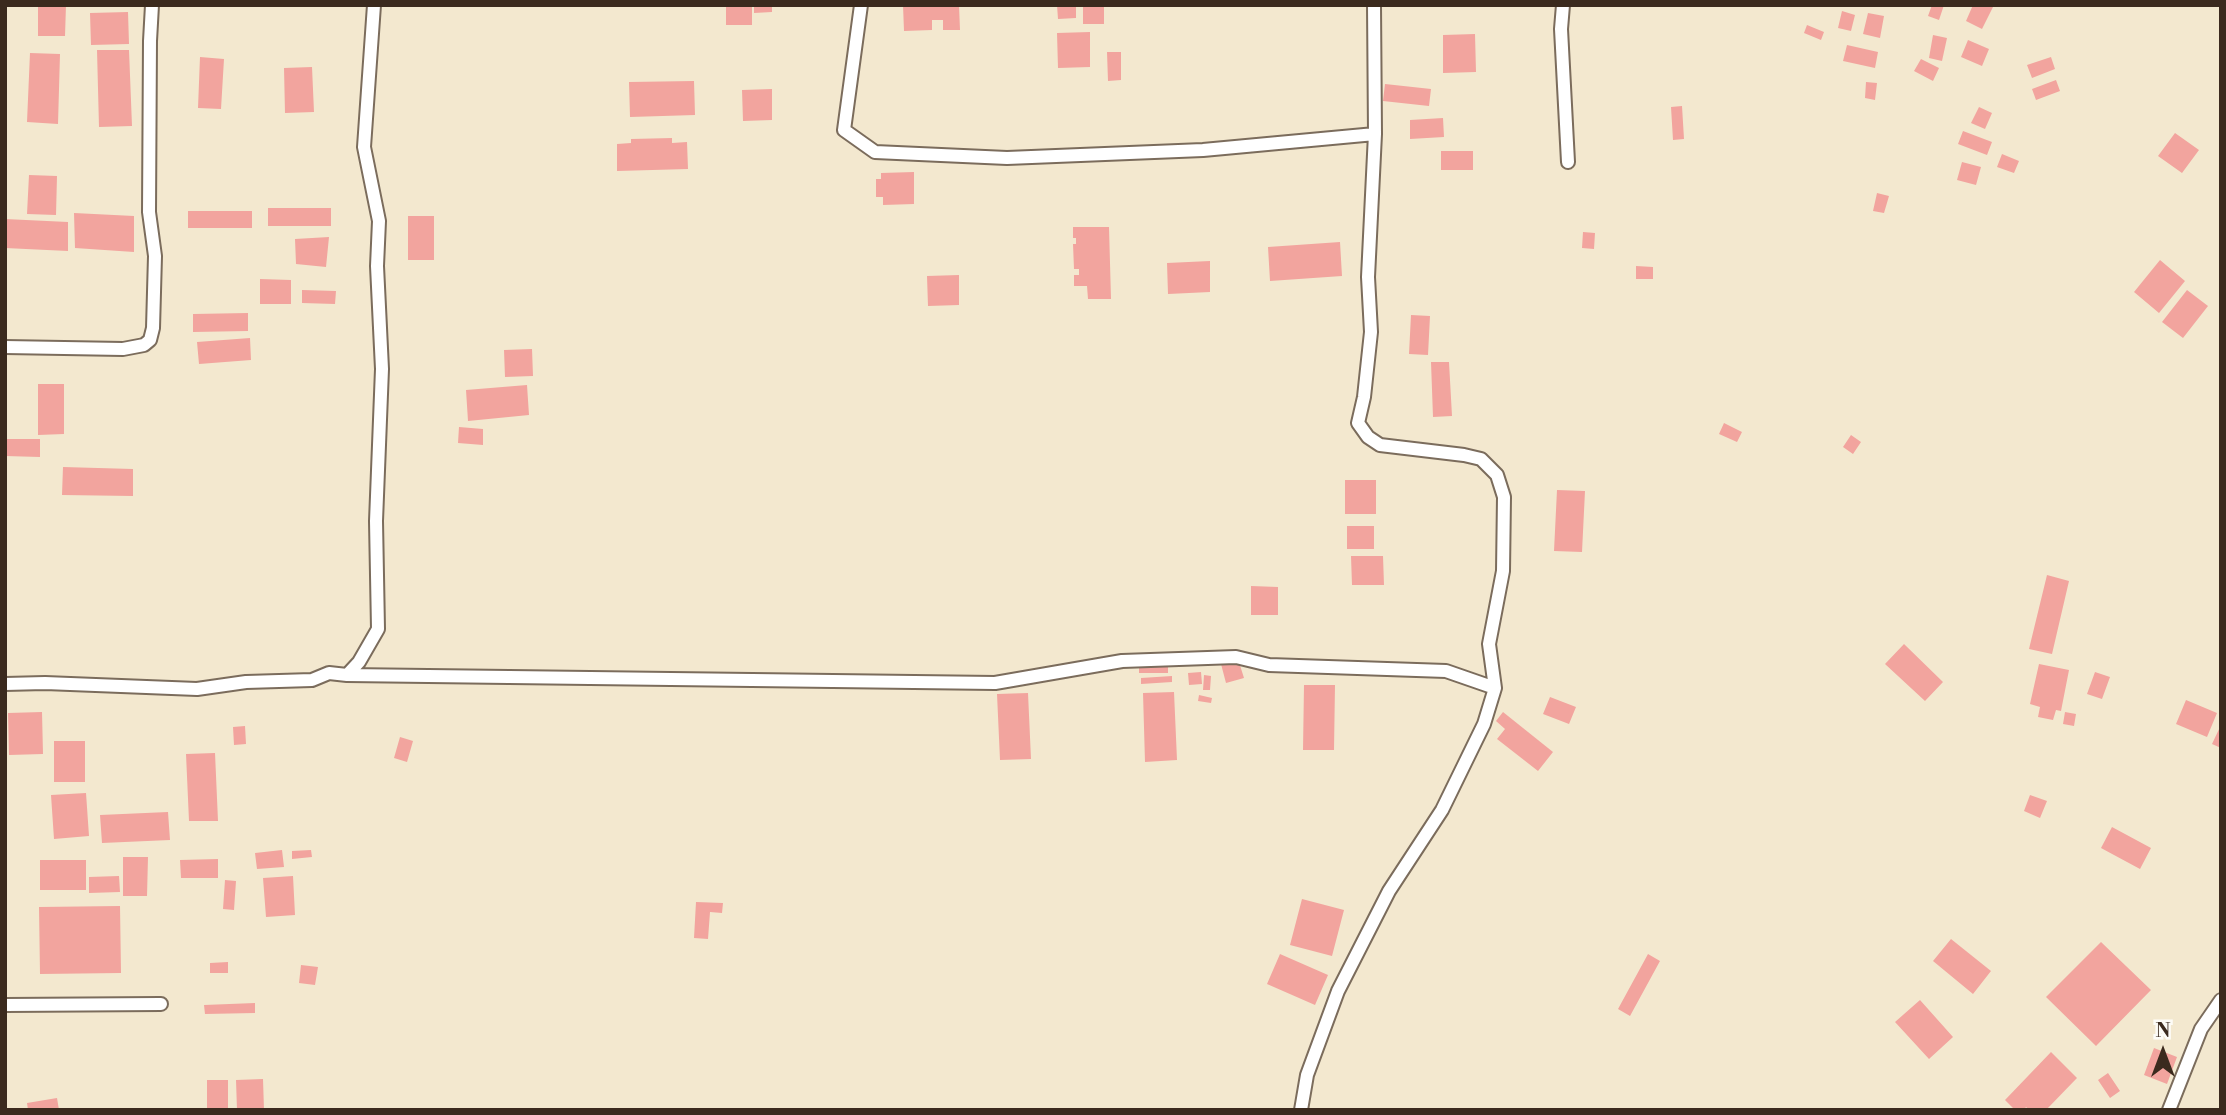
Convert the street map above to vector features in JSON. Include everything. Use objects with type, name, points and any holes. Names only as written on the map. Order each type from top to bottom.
[{"type":"street","points":[[5,347],[123,349],[144,345],[150,340],[153,327],[155,256],[149,212],[152,5]]},
{"type":"street","points":[[347,675],[359,662],[378,629],[376,521],[382,369],[377,266],[379,221],[364,147],[374,5]]},
{"type":"street","points":[[861,5],[844,130],[876,152],[1007,158],[1203,150],[1375,134]]},
{"type":"street","points":[[1301,1110],[1307,1075],[1338,991],[1389,891],[1442,810],[1484,724],[1495,688],[1489,644],[1503,571],[1504,497],[1497,475],[1481,459],[1380,445],[1368,436],[1358,423],[1364,397],[1371,332],[1368,277],[1375,134],[1374,5]]},
{"type":"street","points":[[1563,5],[1561,29],[1568,162]]},
{"type":"street","points":[[5,684],[197,688],[246,682],[312,680],[329,673],[995,683],[1122,661],[1236,657],[1269,665],[1446,671],[1495,688]]},
{"type":"street","points":[[2169,1110],[2201,1029],[2221,1000]]},
{"type":"street","points":[[5,1005],[161,1004]]},
{"type":"building","points":[[38,5],[66,5],[65,36],[38,36]]},
{"type":"building","points":[[726,5],[752,5],[752,25],[726,25]]},
{"type":"building","points":[[754,5],[772,5],[772,12],[754,13]]},
{"type":"building","points":[[903,5],[959,5],[960,30],[943,30],[943,20],[932,20],[932,30],[904,31]]},
{"type":"building","points":[[1057,5],[1076,5],[1076,18],[1058,19]]},
{"type":"building","points":[[1083,5],[1104,5],[1104,24],[1083,24]]},
{"type":"building","points":[[1932,5],[1944,5],[1939,20],[1928,16]]},
{"type":"building","points":[[1973,5],[1994,5],[1982,29],[1966,21]]},
{"type":"building","points":[[1842,11],[1855,15],[1851,31],[1838,28]]},
{"type":"building","points":[[128,12],[129,44],[91,45],[90,13]]},
{"type":"building","points":[[1868,13],[1884,16],[1880,38],[1863,34]]},
{"type":"building","points":[[1807,25],[1824,32],[1821,40],[1804,33]]},
{"type":"building","points":[[1090,32],[1090,67],[1058,68],[1057,33]]},
{"type":"building","points":[[1475,34],[1476,72],[1443,73],[1443,35]]},
{"type":"building","points":[[1933,35],[1947,38],[1942,61],[1929,58]]},
{"type":"building","points":[[1968,40],[1989,49],[1982,66],[1961,57]]},
{"type":"building","points":[[1847,45],[1878,52],[1875,68],[1843,61]]},
{"type":"building","points":[[97,50],[129,50],[132,126],[99,127]]},
{"type":"building","points":[[1107,52],[1121,52],[1121,80],[1108,81]]},
{"type":"building","points":[[30,53],[60,54],[58,124],[27,122]]},
{"type":"building","points":[[200,57],[224,59],[221,109],[198,108]]},
{"type":"building","points":[[2051,57],[2055,69],[2032,78],[2027,65]]},
{"type":"building","points":[[1921,59],[1939,68],[1933,81],[1914,71]]},
{"type":"building","points":[[312,67],[314,112],[285,113],[284,68]]},
{"type":"building","points":[[2056,80],[2060,91],[2036,100],[2032,89]]},
{"type":"building","points":[[694,81],[695,115],[630,117],[629,82]]},
{"type":"building","points":[[1866,82],[1877,83],[1875,100],[1865,98]]},
{"type":"building","points":[[1385,84],[1431,89],[1429,106],[1383,101]]},
{"type":"building","points":[[772,89],[772,120],[743,121],[742,90]]},
{"type":"building","points":[[1682,106],[1684,139],[1673,140],[1671,107]]},
{"type":"building","points":[[1979,107],[1992,113],[1985,129],[1971,123]]},
{"type":"building","points":[[1443,118],[1444,137],[1410,139],[1410,120]]},
{"type":"building","points":[[1963,131],[1992,142],[1987,155],[1958,144]]},
{"type":"building","points":[[2175,133],[2199,150],[2182,173],[2158,156]]},
{"type":"building","points":[[672,138],[672,143],[687,142],[688,169],[617,171],[617,144],[631,143],[631,139]]},
{"type":"building","points":[[1441,151],[1473,151],[1473,170],[1441,170]]},
{"type":"building","points":[[2002,154],[2019,161],[2014,173],[1997,167]]},
{"type":"building","points":[[1962,162],[1981,167],[1976,185],[1957,180]]},
{"type":"building","points":[[914,172],[914,204],[883,205],[883,197],[876,197],[876,179],[881,179],[881,173]]},
{"type":"building","points":[[29,175],[57,176],[56,215],[27,214]]},
{"type":"building","points":[[1877,193],[1889,196],[1884,213],[1873,211]]},
{"type":"building","points":[[268,208],[331,208],[331,226],[268,226]]},
{"type":"building","points":[[188,211],[252,211],[252,228],[188,228]]},
{"type":"building","points":[[74,213],[134,216],[134,252],[75,248]]},
{"type":"building","points":[[408,216],[434,216],[434,260],[408,260]]},
{"type":"building","points":[[5,219],[68,222],[68,251],[5,248]]},
{"type":"building","points":[[1073,227],[1109,227],[1111,299],[1088,299],[1087,286],[1074,286],[1074,275],[1079,275],[1079,269],[1074,269],[1073,244],[1076,244],[1076,238],[1073,238]]},
{"type":"building","points":[[1583,232],[1595,233],[1594,249],[1582,248]]},
{"type":"building","points":[[329,237],[326,267],[296,264],[295,239]]},
{"type":"building","points":[[1340,242],[1342,276],[1270,281],[1268,247]]},
{"type":"building","points":[[2160,260],[2185,281],[2159,313],[2134,292]]},
{"type":"building","points":[[1210,261],[1210,292],[1168,294],[1167,263]]},
{"type":"building","points":[[1636,266],[1653,267],[1653,279],[1636,279]]},
{"type":"building","points":[[959,275],[959,305],[928,306],[927,276]]},
{"type":"building","points":[[260,279],[291,280],[291,304],[260,304]]},
{"type":"building","points":[[302,290],[336,291],[335,304],[302,303]]},
{"type":"building","points":[[2187,290],[2208,306],[2183,338],[2162,322]]},
{"type":"building","points":[[248,313],[248,331],[193,332],[193,314]]},
{"type":"building","points":[[1411,315],[1430,316],[1428,355],[1409,354]]},
{"type":"building","points":[[250,338],[251,360],[199,364],[197,342]]},
{"type":"building","points":[[532,349],[533,376],[505,377],[504,350]]},
{"type":"building","points":[[1431,362],[1449,362],[1452,416],[1433,417]]},
{"type":"building","points":[[38,384],[64,384],[64,434],[38,435]]},
{"type":"building","points":[[527,385],[529,415],[468,421],[466,390]]},
{"type":"building","points":[[1724,423],[1742,432],[1737,442],[1719,434]]},
{"type":"building","points":[[459,427],[483,429],[483,445],[458,443]]},
{"type":"building","points":[[1851,435],[1861,442],[1853,454],[1843,447]]},
{"type":"building","points":[[5,439],[40,439],[40,457],[5,456]]},
{"type":"building","points":[[63,467],[133,469],[133,496],[62,495]]},
{"type":"building","points":[[1345,480],[1376,480],[1376,514],[1345,514]]},
{"type":"building","points":[[1557,490],[1585,491],[1582,552],[1554,551]]},
{"type":"building","points":[[1347,526],[1374,526],[1374,549],[1347,549]]},
{"type":"building","points":[[1351,556],[1383,556],[1384,585],[1352,585]]},
{"type":"building","points":[[2047,575],[2069,581],[2052,654],[2029,649]]},
{"type":"building","points":[[1251,586],[1278,587],[1278,615],[1251,615]]},
{"type":"building","points":[[1904,644],[1943,682],[1925,701],[1885,664]]},
{"type":"building","points":[[1238,659],[1244,678],[1226,683],[1221,664]]},
{"type":"building","points":[[1168,663],[1168,673],[1139,673],[1139,664]]},
{"type":"building","points":[[2039,664],[2069,670],[2061,711],[2056,710],[2053,720],[2038,717],[2040,707],[2030,704]]},
{"type":"building","points":[[1201,672],[1202,684],[1189,685],[1188,673]]},
{"type":"building","points":[[2095,672],[2110,677],[2102,699],[2087,694]]},
{"type":"building","points":[[1204,675],[1211,676],[1210,690],[1203,690]]},
{"type":"building","points":[[1172,676],[1172,682],[1141,684],[1141,678]]},
{"type":"building","points":[[1304,685],[1335,685],[1334,750],[1303,750]]},
{"type":"building","points":[[1174,692],[1177,760],[1145,762],[1143,693]]},
{"type":"building","points":[[1028,693],[1031,759],[1000,760],[997,694]]},
{"type":"building","points":[[1199,695],[1212,698],[1211,703],[1198,701]]},
{"type":"building","points":[[1550,697],[1576,707],[1569,724],[1543,714]]},
{"type":"building","points":[[2186,700],[2217,713],[2207,737],[2176,724]]},
{"type":"building","points":[[42,712],[43,754],[9,755],[8,713]]},
{"type":"building","points":[[1503,712],[1553,752],[1538,771],[1497,739],[1505,729],[1496,721]]},
{"type":"building","points":[[2065,712],[2076,714],[2074,726],[2063,724]]},
{"type":"building","points":[[2221,725],[2221,748],[2212,744]]},
{"type":"building","points":[[245,726],[246,744],[234,745],[233,727]]},
{"type":"building","points":[[400,737],[413,741],[407,762],[394,758]]},
{"type":"building","points":[[54,741],[85,741],[85,782],[54,782]]},
{"type":"building","points":[[215,753],[218,821],[189,821],[186,754]]},
{"type":"building","points":[[86,793],[89,836],[54,839],[51,795]]},
{"type":"building","points":[[2030,795],[2047,801],[2040,818],[2024,811]]},
{"type":"building","points":[[168,812],[170,840],[102,843],[100,815]]},
{"type":"building","points":[[2112,827],[2151,848],[2140,869],[2101,848]]},
{"type":"building","points":[[282,850],[284,867],[257,869],[255,853]]},
{"type":"building","points":[[311,850],[312,857],[292,859],[292,851]]},
{"type":"building","points":[[123,857],[148,857],[147,896],[123,896]]},
{"type":"building","points":[[218,859],[218,878],[181,878],[180,860]]},
{"type":"building","points":[[40,860],[86,860],[86,890],[40,890]]},
{"type":"building","points":[[119,876],[120,892],[89,893],[89,877]]},
{"type":"building","points":[[293,876],[295,915],[266,917],[263,878]]},
{"type":"building","points":[[225,880],[236,881],[234,910],[223,909]]},
{"type":"building","points":[[1302,899],[1344,910],[1332,956],[1290,945]]},
{"type":"building","points":[[696,902],[723,903],[722,913],[710,912],[708,939],[694,938]]},
{"type":"building","points":[[120,906],[121,973],[40,974],[39,907]]},
{"type":"building","points":[[1951,939],[1991,971],[1973,994],[1933,961]]},
{"type":"building","points":[[2101,942],[2151,990],[2096,1046],[2046,997]]},
{"type":"building","points":[[1280,954],[1328,975],[1315,1005],[1267,984]]},
{"type":"building","points":[[1648,954],[1660,961],[1630,1016],[1618,1009]]},
{"type":"building","points":[[228,962],[228,973],[210,973],[210,963]]},
{"type":"building","points":[[301,965],[318,967],[315,985],[299,983]]},
{"type":"building","points":[[1920,1000],[1953,1037],[1929,1059],[1895,1022]]},
{"type":"building","points":[[255,1003],[255,1013],[205,1014],[204,1005]]},
{"type":"building","points":[[2154,1048],[2177,1057],[2167,1084],[2144,1075]]},
{"type":"building","points":[[2051,1052],[2077,1078],[2046,1110],[2029,1110],[2026,1107],[2024,1110],[2015,1110],[2005,1100]]},
{"type":"building","points":[[2108,1073],[2120,1091],[2110,1098],[2098,1080]]},
{"type":"building","points":[[263,1079],[264,1110],[237,1110],[236,1080]]},
{"type":"building","points":[[207,1080],[228,1080],[228,1110],[207,1110]]},
{"type":"building","points":[[57,1098],[59,1110],[28,1110],[27,1103]]}]
